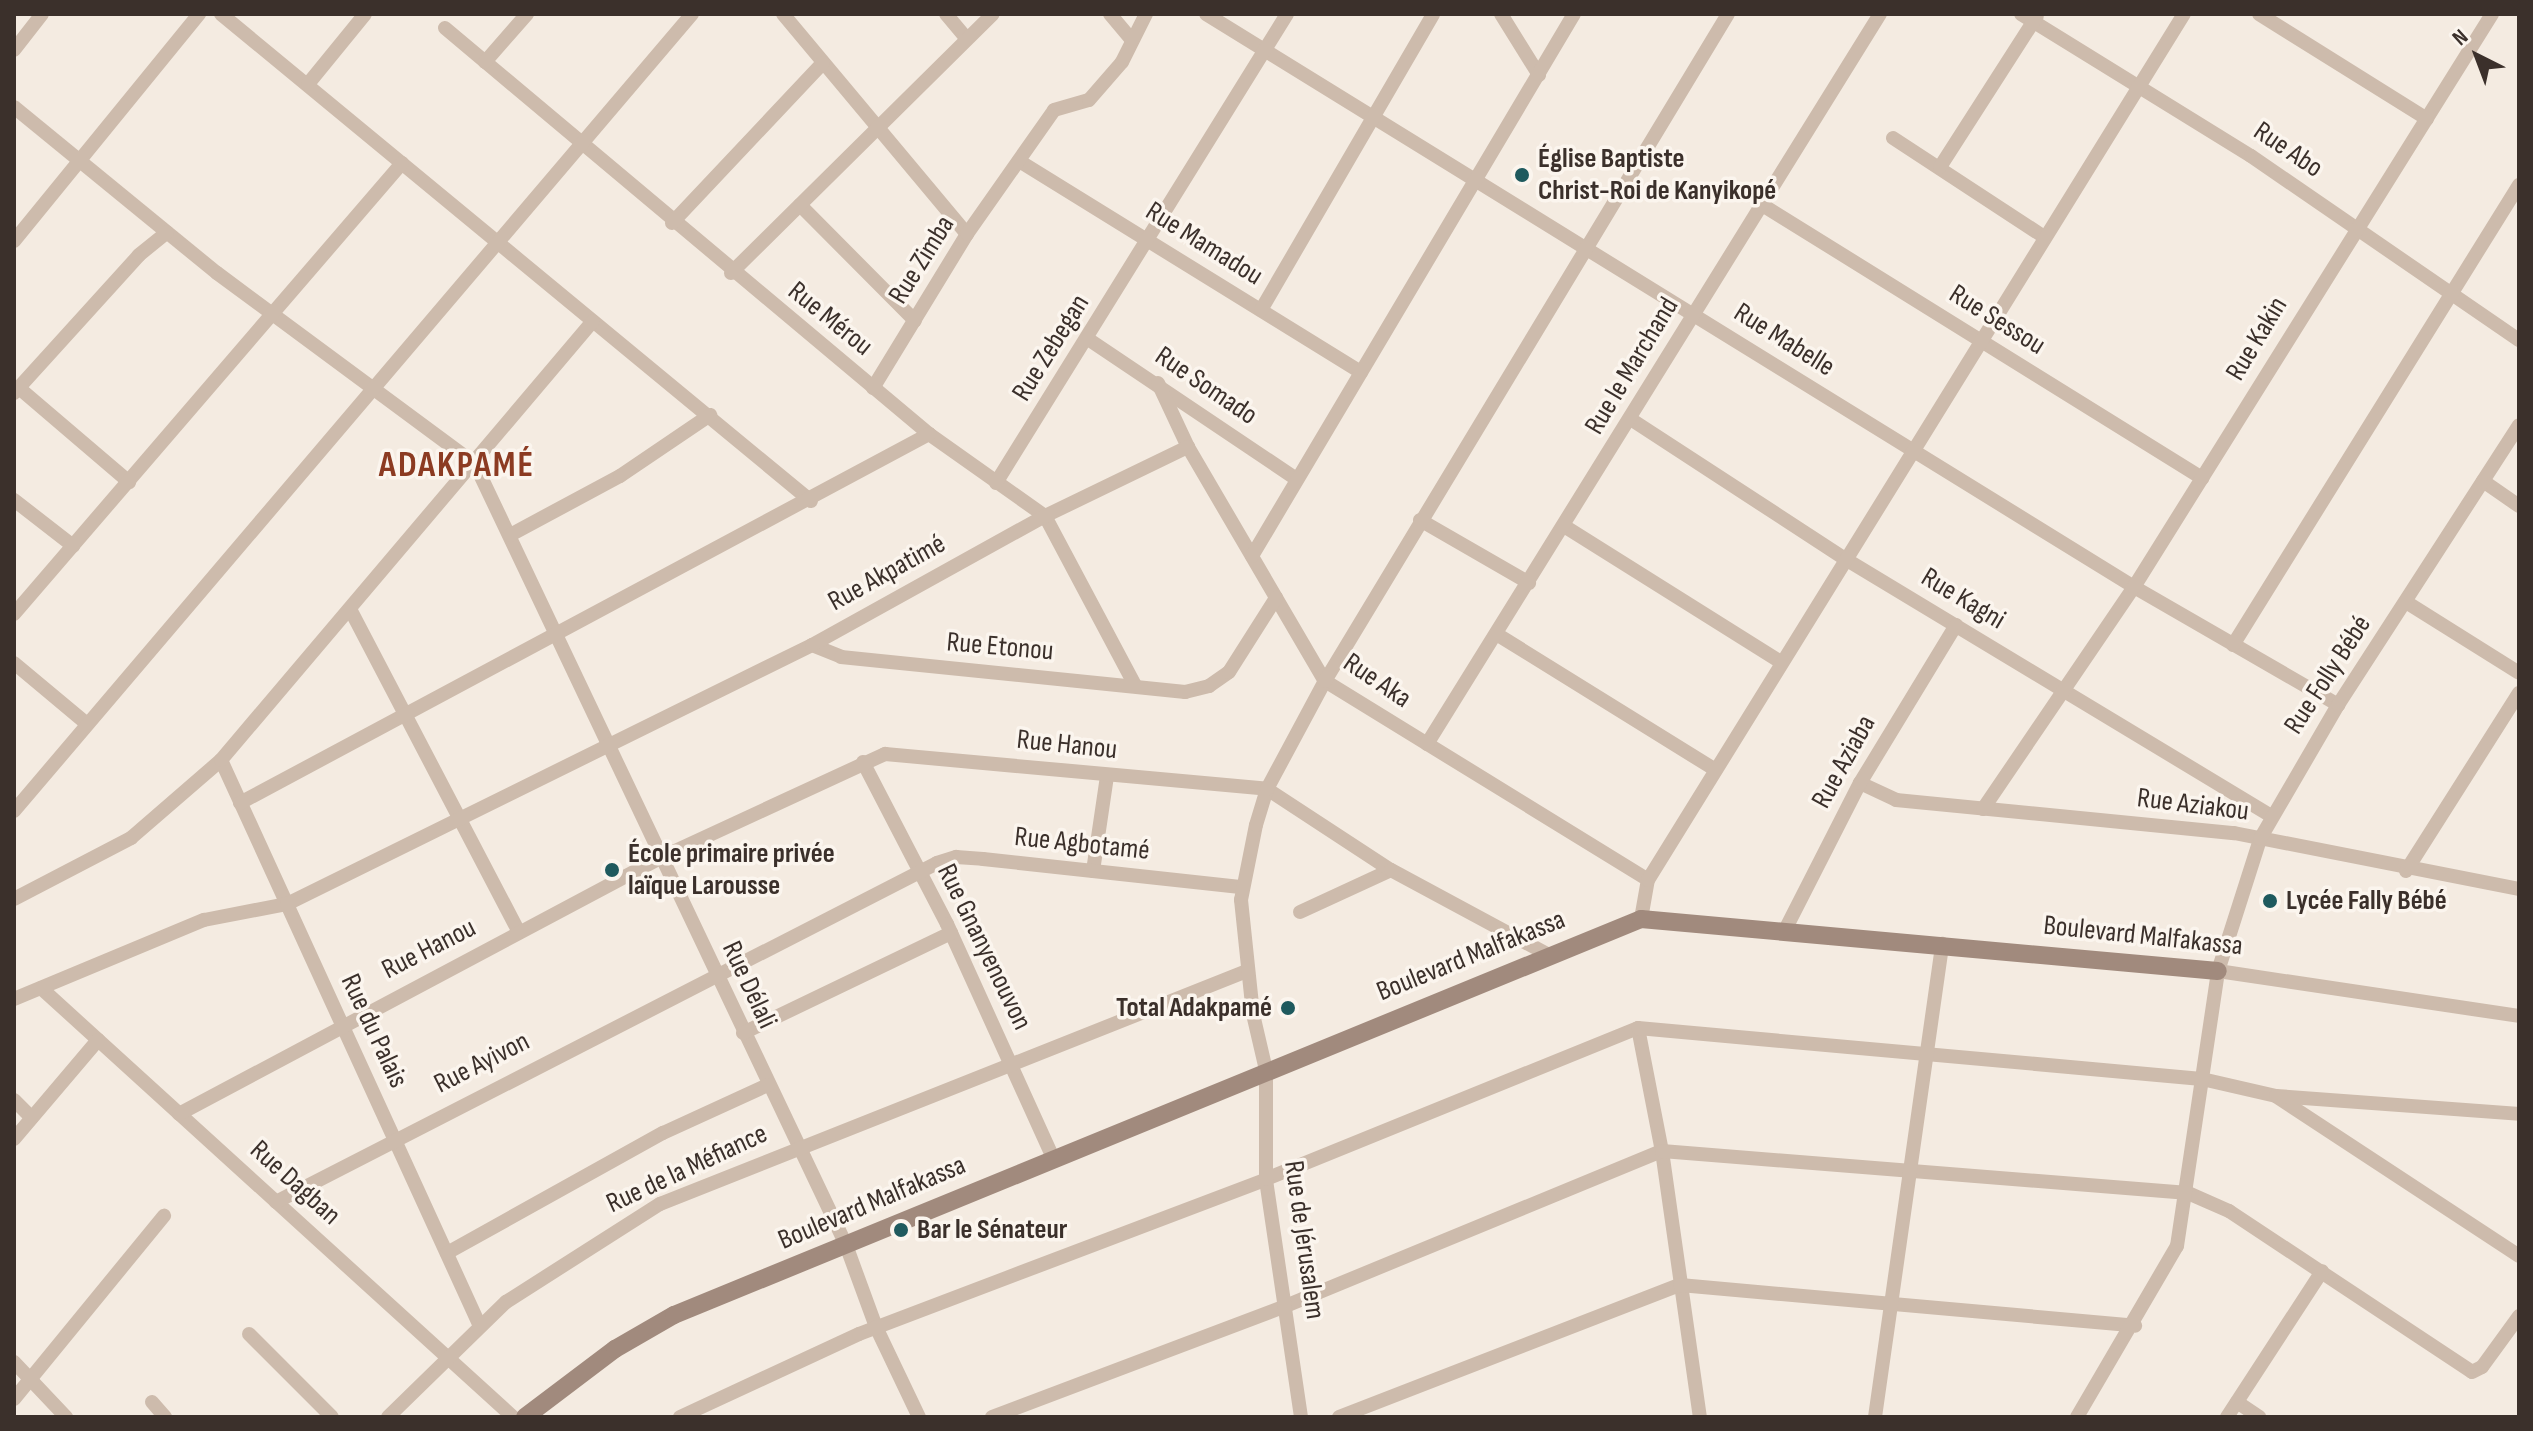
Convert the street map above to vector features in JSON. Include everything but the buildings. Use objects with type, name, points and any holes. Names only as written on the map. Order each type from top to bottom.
[{"type":"street","points":[[14,50],[42,14]]},
{"type":"street","points":[[14,241],[199,14]]},
{"type":"street","points":[[221,14],[811,501]]},
{"type":"street","points":[[308,84],[365,14]]},
{"type":"street","points":[[485,62],[527,14]]},
{"type":"street","points":[[17,802],[372,392],[692,14]]},
{"type":"street","points":[[783,14],[967,234]]},
{"type":"street","points":[[946,14],[966,38]]},
{"type":"street","points":[[731,273],[993,14]]},
{"type":"street","points":[[1110,14],[1131,39]]},
{"type":"street","name":"Rue Zimba","points":[[873,388],[967,234],[1054,110],[1089,100],[1122,62],[1146,14]]},
{"type":"street","name":"Rue Mabelle","points":[[1206,14],[2134,587],[2338,705]]},
{"type":"street","name":"Rue Zebegan","points":[[996,483],[1150,242],[1287,14]]},
{"type":"street","points":[[1261,310],[1433,14]]},
{"type":"street","points":[[1501,14],[1539,75]]},
{"type":"street","points":[[1252,556],[1295,478],[1574,14]]},
{"type":"street","name":"Rue de Jérusalem","points":[[1301,1417],[1288,1305],[1266,1179],[1266,1070],[1247,971],[1242,887],[1267,789],[1325,681],[1420,520],[1728,14]]},
{"type":"street","name":"Rue le Marchand","points":[[1427,744],[1632,420],[1692,313],[1764,206],[1880,14]]},
{"type":"street","points":[[1641,919],[1648,880],[1847,560],[1979,339],[2184,14]]},
{"type":"street","points":[[2259,14],[2427,119]]},
{"type":"street","name":"Rue Kakin","points":[[1983,809],[2134,587],[2355,228],[2492,14]]},
{"type":"street","points":[[1940,167],[2031,16]]},
{"type":"street","name":"Rue Abo","points":[[2031,16],[2140,85],[2519,340]]},
{"type":"street","name":"Rue Mérou","points":[[445,28],[731,273],[929,434],[1045,516],[1135,685]]},
{"type":"street","points":[[672,223],[823,63]]},
{"type":"street","points":[[14,107],[272,315],[372,392],[475,464]]},
{"type":"street","points":[[1893,138],[2043,236]]},
{"type":"street","name":"Rue Mamadou","points":[[1019,161],[1361,372]]},
{"type":"street","points":[[14,614],[402,163]]},
{"type":"street","points":[[2233,645],[2519,185]]},
{"type":"street","points":[[800,205],[915,321]]},
{"type":"street","name":"Rue Sessou","points":[[1764,206],[2202,478]]},
{"type":"street","points":[[129,482],[16,391],[139,255],[167,232]]},
{"type":"street","points":[[14,899],[131,838],[221,760],[475,464],[593,321]]},
{"type":"street","name":"Rue Somado","points":[[1088,339],[1158,383],[1295,478]]},
{"type":"street","name":"Rue Aka","points":[[1158,383],[1188,447],[1325,681],[1648,880]]},
{"type":"street","points":[[510,535],[620,476],[710,415]]},
{"type":"street","name":"Rue Kagni","points":[[1632,420],[1847,560],[2271,816]]},
{"type":"street","name":"Rue Folly Bébé","points":[[2077,1417],[2135,1326],[2177,1246],[2188,1193],[2218,971],[2260,839],[2338,705],[2519,425]]},
{"type":"street","points":[[240,803],[811,501],[929,434]]},
{"type":"street","name":"Rue Akpatimé","points":[[16,994],[41,988],[204,920],[287,904],[812,645],[1045,516],[1188,447]]},
{"type":"street","name":"Rue Délali","points":[[475,464],[610,745],[714,973],[846,1245],[876,1327],[919,1417]]},
{"type":"street","points":[[2483,481],[2519,506]]},
{"type":"street","points":[[14,500],[73,546]]},
{"type":"street","points":[[1420,520],[1529,583]]},
{"type":"street","points":[[1564,526],[1781,662]]},
{"type":"street","name":"Rue Etonou","points":[[812,645],[841,657],[1185,692],[1209,686],[1229,672],[1276,598]]},
{"type":"street","points":[[2406,602],[2519,673]]},
{"type":"street","points":[[350,609],[519,932]]},
{"type":"street","name":"Rue Aziaba","points":[[1785,930],[1860,783],[1956,625]]},
{"type":"street","points":[[1498,635],[1716,770]]},
{"type":"street","points":[[14,663],[87,724]]},
{"type":"street","points":[[2406,871],[2519,693]]},
{"type":"street","name":"Rue Hanou","points":[[179,1114],[342,1023],[662,857],[863,762],[890,754],[1267,789]]},
{"type":"street","name":"Rue du Palais","points":[[221,760],[479,1324]]},
{"type":"street","name":"Rue Gnanyenouvon","points":[[863,762],[951,933],[1053,1158]]},
{"type":"street","points":[[1093,871],[1107,776]]},
{"type":"street","name":"Rue Aziakou","points":[[1860,783],[1896,800],[2260,839],[2406,871],[2519,889]]},
{"type":"street","points":[[1267,789],[1391,870],[1547,954]]},
{"type":"street","name":"Rue Agbotamé","points":[[714,973],[919,871],[956,857],[1242,887]]},
{"type":"street","points":[[1300,912],[1391,870]]},
{"type":"street","name":"Boulevard Malfakassa","points":[[525,1417],[615,1349],[674,1315],[1547,954],[1641,919],[2218,971],[2519,1016]]},
{"type":"street","points":[[743,1033],[951,933]]},
{"type":"street","points":[[1875,1417],[1923,1052],[1942,944]]},
{"type":"street","name":"Rue de la Méfiance","points":[[388,1417],[479,1324],[610,1232],[660,1204],[798,1146],[1247,971]]},
{"type":"street","name":"Rue Ayivon","points":[[276,1202],[714,973]]},
{"type":"street","name":"Rue Dagban","points":[[41,988],[513,1417]]},
{"type":"street","points":[[1638,1028],[1662,1151],[1700,1417]]},
{"type":"street","points":[[680,1417],[876,1327],[1266,1179],[1638,1028],[2202,1079],[2276,1096],[2519,1114]]},
{"type":"street","points":[[14,1139],[98,1040]]},
{"type":"street","points":[[447,1253],[663,1133],[768,1085]]},
{"type":"street","points":[[2276,1096],[2519,1256]]},
{"type":"street","points":[[14,1100],[32,1118]]},
{"type":"street","points":[[992,1417],[1288,1305],[1662,1151],[2188,1193],[2229,1211],[2467,1371],[2482,1367],[2519,1316]]},
{"type":"street","points":[[14,1399],[164,1216]]},
{"type":"street","points":[[2227,1417],[2322,1271]]},
{"type":"street","points":[[1339,1417],[1680,1285],[2135,1326]]},
{"type":"street","points":[[249,1334],[332,1417]]},
{"type":"street","points":[[14,1362],[66,1417]]},
{"type":"street","points":[[152,1402],[165,1417]]},
{"type":"street","points":[[2237,1402],[2259,1417]]},
{"type":"place","name":"Église Baptiste Christ-Roi de Kanyikopé","points":[[1522,175]]},
{"type":"place","name":"École primaire privée laïque Larousse","points":[[612,870]]},
{"type":"place","name":"Lycée Fally Bébé","points":[[2270,901]]},
{"type":"place","name":"Total Adakpamé","points":[[1288,1008]]},
{"type":"place","name":"Bar le Sénateur","points":[[901,1230]]},
{"type":"district","name":"ADAKPAMÉ","points":[[457,466]]}]
